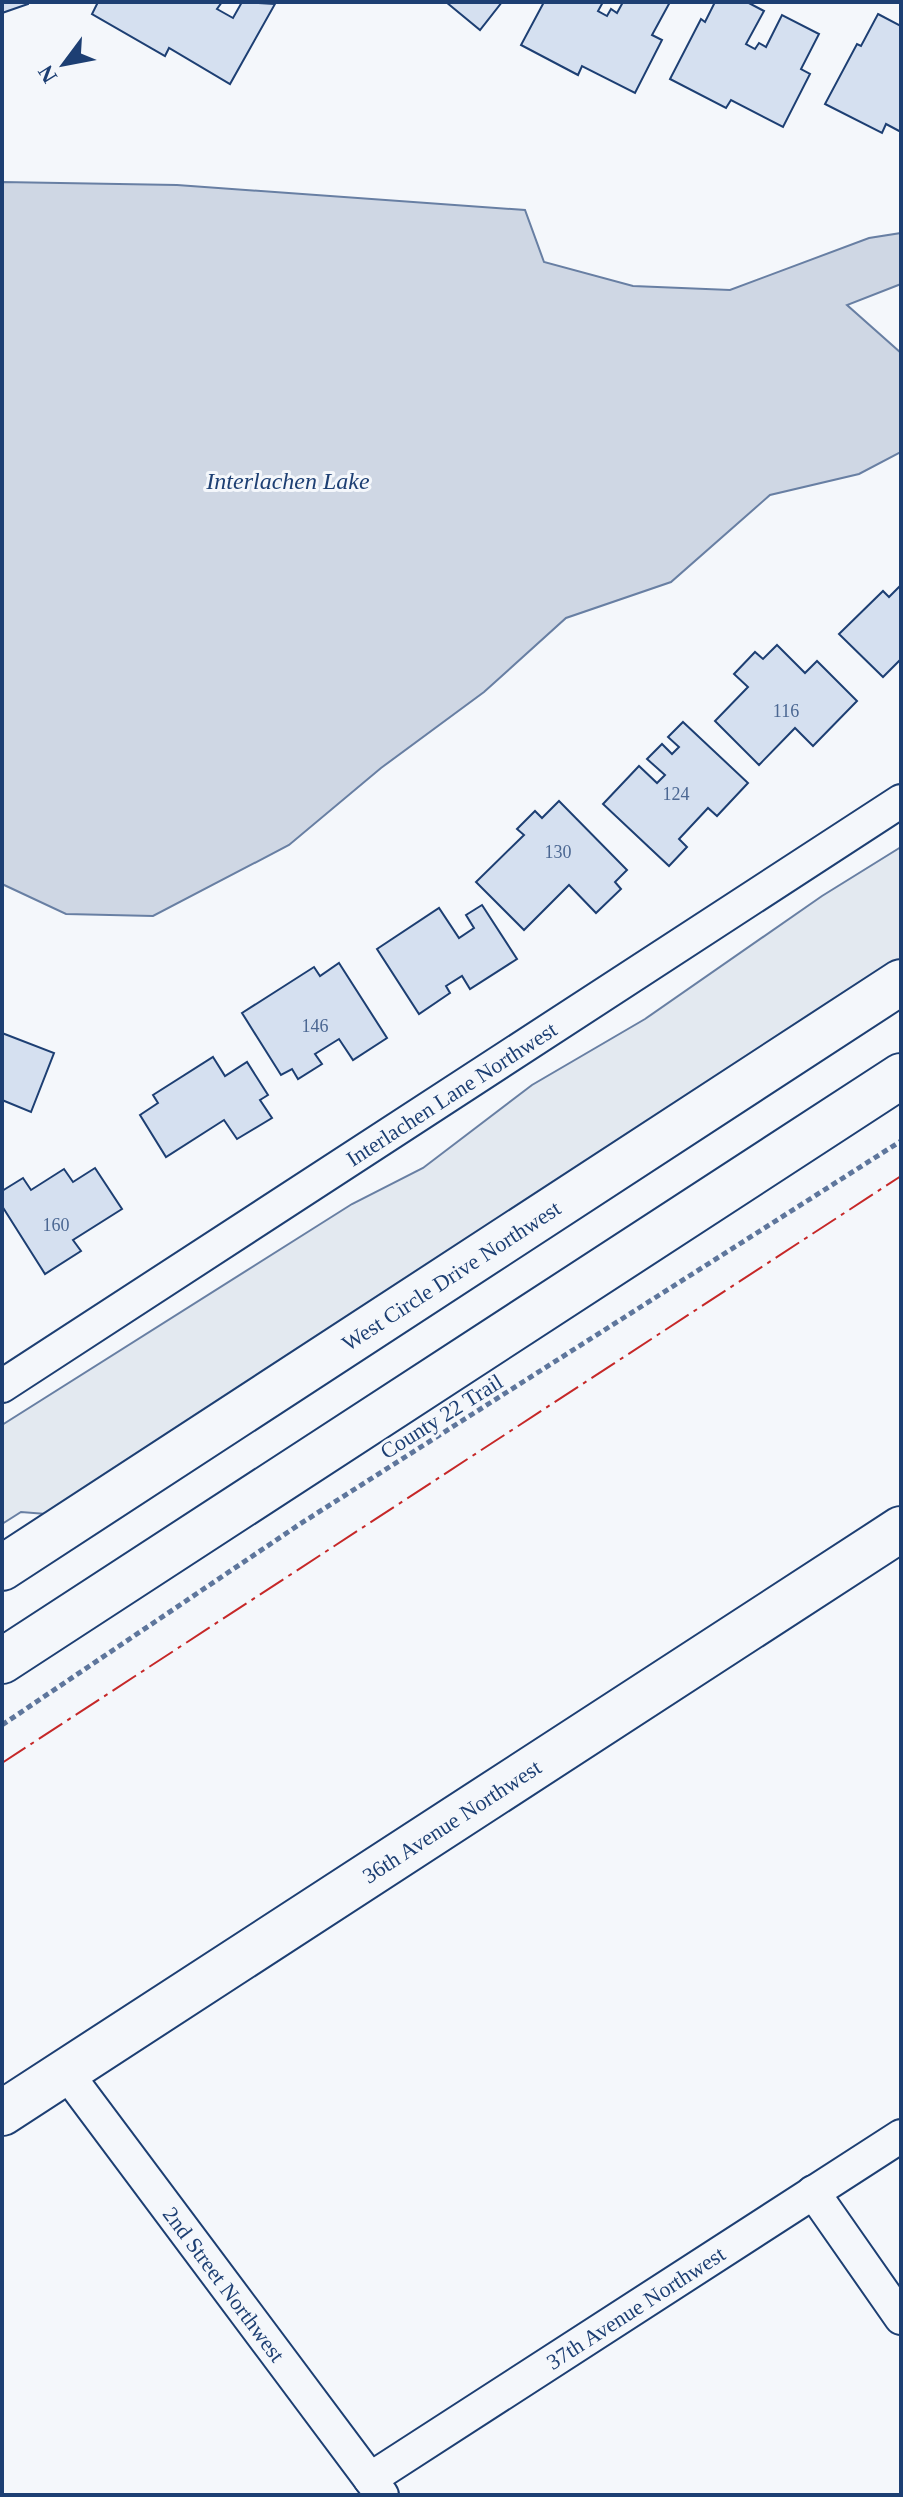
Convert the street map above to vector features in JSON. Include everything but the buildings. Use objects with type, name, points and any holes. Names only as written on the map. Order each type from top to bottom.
[{"type":"main road","name":"West Circle Drive Northwest","points":[[2,1568],[901,982]]},
{"type":"main road","points":[[2,1661],[901,1076]]},
{"type":"main road","name":"36th Avenue Northwest","points":[[2,2113],[901,1529]]},
{"type":"street","name":"Interlachen Lane Northwest","points":[[5,1379],[901,801]]},
{"type":"street","name":"2nd Street Northwest","points":[[65,2071],[376,2487]]},
{"type":"street","name":"37th Avenue Northwest","points":[[376,2487],[901,2136]]},
{"type":"street","points":[[813,2192],[901,2318]]},
{"type":"path","name":"County 22 Trail","points":[[2,1725],[300,1524],[901,1141]]},
{"type":"shaded area","points":[[901,847],[901,973],[59,1515],[21,1512],[2,1524],[2,1425],[352,1204],[423,1168],[532,1085],[645,1019],[822,896]]},
{"type":"water","name":"Interlachen Lake","points":[[2,182],[177,185],[525,210],[544,262],[633,286],[730,290],[869,238],[901,233],[901,284],[847,305],[901,353],[901,452],[859,474],[770,495],[671,582],[566,618],[484,692],[381,768],[289,845],[153,916],[66,914],[2,884]]},
{"type":"power","points":[[2,1763],[901,1176]]}]
